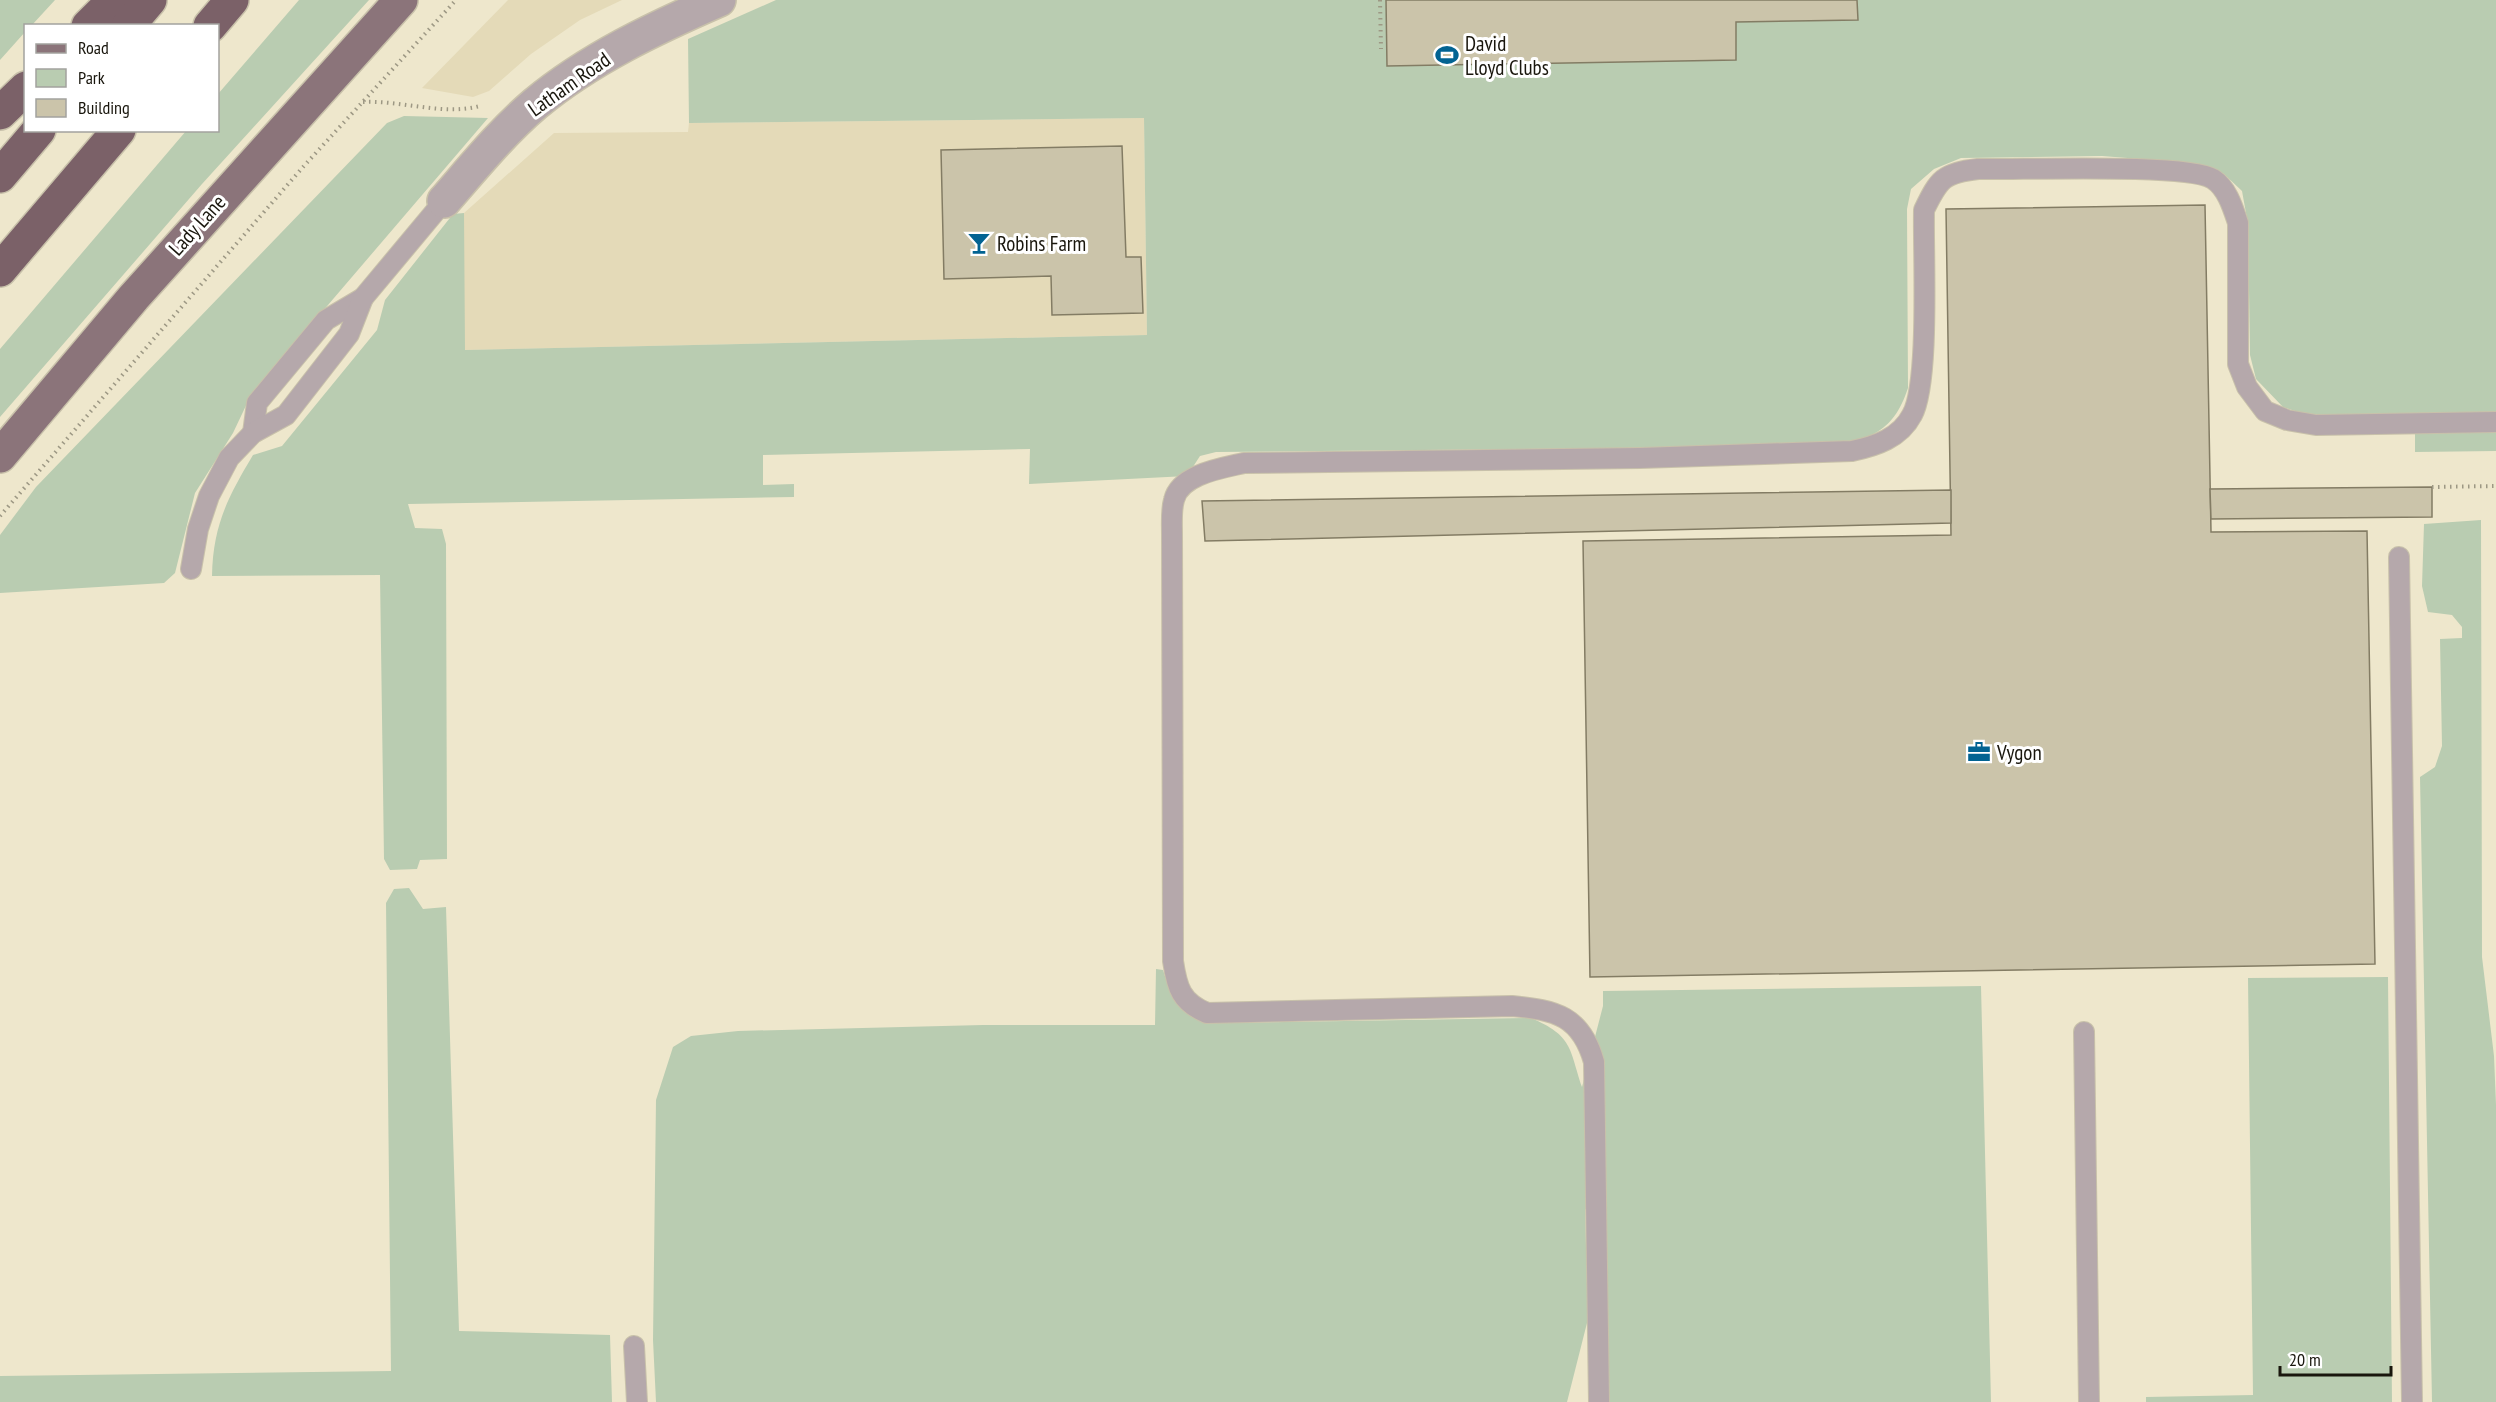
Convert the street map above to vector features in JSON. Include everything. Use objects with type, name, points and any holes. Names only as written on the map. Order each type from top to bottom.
[{"type":"highway","points":[[90,24],[114,0]]},
{"type":"highway","points":[[130,24],[150,0]]},
{"type":"highway","points":[[212,24],[232,0]]},
{"type":"highway","points":[[0,113],[24,90]]},
{"type":"highway","points":[[0,176],[37,132]]},
{"type":"highway","points":[[0,270],[117,132]]},
{"type":"main road","name":"Lady Lane","points":[[0,456],[134,297],[401,0]]},
{"type":"street","name":"Latham Road","points":[[444,201],[493,145],[536,104],[621,47],[718,0]]},
{"type":"lane","points":[[1599,1402],[1594,1062],[1588,1040],[1566,1019],[1546,1010],[1512,1006],[1207,1013],[1193,1007],[1183,996],[1176,982],[1173,961],[1172,534],[1174,499],[1178,491],[1192,480],[1212,470],[1244,463],[1652,458],[1852,451],[1878,446],[1900,431],[1913,414],[1921,386],[1924,210],[1934,188],[1953,172],[1978,170],[2157,170],[2194,173],[2213,180],[2232,202],[2238,223],[2238,364],[2247,387],[2265,411],[2287,420],[2316,425],[2496,422]]},
{"type":"lane","points":[[191,569],[198,529],[209,496],[229,458],[253,433],[286,415],[349,334],[363,298],[444,201]]},
{"type":"lane","points":[[253,433],[257,403],[326,320],[363,298]]},
{"type":"lane","points":[[2399,556],[2412,1402]]},
{"type":"lane","points":[[2084,1032],[2089,1402]]},
{"type":"lane","points":[[634,1346],[637,1402]]},
{"type":"path","points":[[0,516],[108,389],[456,0]]},
{"type":"path","points":[[1380,0],[1381,49]]},
{"type":"path","points":[[363,102],[392,101],[454,109],[490,103]]},
{"type":"path","points":[[2432,487],[2496,486]]},
{"type":"shaded area","points":[[508,0],[622,0],[580,20],[531,54],[489,91],[473,97],[422,88]]},
{"type":"shaded area","points":[[1144,118],[1147,335],[464,350],[464,213],[554,133],[688,132],[689,123]]},
{"type":"green space","points":[[0,0],[55,0],[33,24],[24,24],[24,33],[0,60]]},
{"type":"green space","points":[[299,0],[369,0],[202,184],[0,417],[0,349],[185,132],[219,132],[219,93]]},
{"type":"green space","points":[[776,0],[2496,0],[2496,413],[2310,416],[2283,407],[2256,379],[2250,355],[2248,224],[2242,191],[2224,174],[2191,163],[2102,156],[1961,158],[1934,169],[1911,189],[1907,209],[1908,388],[1902,404],[1886,426],[1865,438],[1852,441],[1821,446],[1216,452],[1200,456],[1187,476],[1029,484],[1030,449],[763,455],[763,485],[794,484],[794,497],[408,504],[415,528],[442,529],[446,544],[447,859],[420,860],[417,869],[390,870],[384,859],[380,575],[212,576],[213,558],[219,526],[229,498],[253,455],[282,446],[377,330],[385,300],[453,214],[464,213],[465,350],[1147,335],[1144,118],[689,123],[688,39]]},
{"type":"green space","points":[[404,116],[488,118],[251,395],[233,433],[195,493],[175,573],[164,583],[0,593],[0,535],[36,487],[387,123]]},
{"type":"green space","points":[[2496,427],[2496,451],[2415,452],[2415,428]]},
{"type":"green space","points":[[2481,520],[2482,957],[2494,1056],[2496,1105],[2496,1402],[2432,1402],[2420,777],[2435,767],[2442,746],[2440,639],[2462,638],[2462,627],[2452,615],[2428,612],[2422,586],[2424,524]]},
{"type":"green space","points":[[409,888],[423,909],[446,907],[459,1331],[610,1335],[612,1402],[0,1402],[0,1376],[391,1371],[386,903],[394,889]]},
{"type":"green space","points":[[1156,969],[1163,970],[1173,995],[1186,1010],[1204,1018],[1231,1023],[1531,1018],[1562,1037],[1571,1053],[1582,1087],[1603,1006],[1603,991],[1981,986],[1991,1402],[1605,1402],[1605,1217],[1585,1209],[1588,1319],[1567,1402],[656,1402],[653,1340],[656,1100],[673,1047],[691,1036],[738,1031],[983,1025],[1155,1025]]},
{"type":"green space","points":[[2388,977],[2392,1402],[2146,1402],[2146,1397],[2253,1395],[2248,978]]},
{"type":"building","points":[[1386,0],[1857,0],[1858,20],[1736,22],[1736,60],[1387,66]]},
{"type":"building","points":[[1122,146],[1126,257],[1141,257],[1143,313],[1052,315],[1051,276],[944,279],[941,150]]},
{"type":"building","name":"Vygon","points":[[2205,205],[2211,532],[2367,531],[2375,964],[1590,977],[1583,541],[1951,535],[1946,209]]},
{"type":"building","points":[[2432,487],[2432,517],[2211,519],[2210,489]]},
{"type":"building","points":[[1951,490],[1951,523],[1205,541],[1202,501]]},
{"type":"place","name":"David Lloyd Clubs","points":[[1447,55]]},
{"type":"place","name":"Robins Farm","points":[[979,243]]},
{"type":"place","name":"Vygon","points":[[1979,752]]}]
